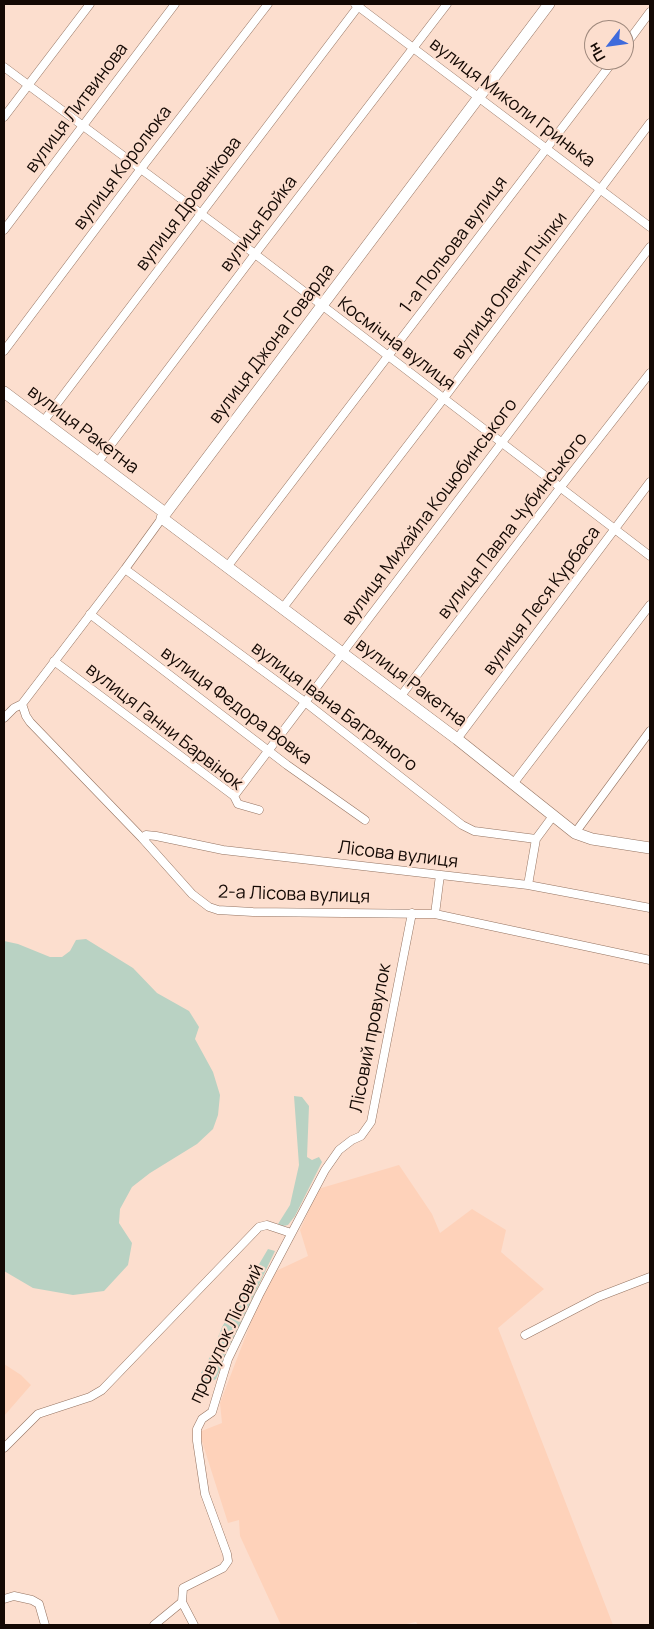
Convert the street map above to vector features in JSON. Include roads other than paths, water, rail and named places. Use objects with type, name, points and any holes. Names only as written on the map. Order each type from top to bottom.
[{"type":"street","points":[[4,117],[90,4]]},
{"type":"street","name":"вулиця Литвинова","points":[[4,230],[175,4]]},
{"type":"street","name":"вулиця Королюка","points":[[4,351],[268,4]]},
{"type":"street","name":"вулиця Бойка","points":[[97,463],[447,4]]},
{"type":"street","name":"вулиця Джона Говарда","points":[[4,718],[14,708],[22,704],[125,569],[163,515],[322,307],[548,4]]},
{"type":"street","name":"вулиця Миколи Гринька","points":[[358,5],[650,227]]},
{"type":"street","name":"вулиця Дровнікова","points":[[44,422],[358,5]]},
{"type":"street","points":[[634,33],[650,12]]},
{"type":"street","name":"Космічна вулиця","points":[[4,67],[255,254],[650,556]]},
{"type":"street","name":"1-а Польова вулиця","points":[[227,567],[606,70]]},
{"type":"street","name":"вулиця Олени Пчілки","points":[[282,609],[444,398],[650,123]]},
{"type":"street","name":"вулиця Михайла Коцюбинського","points":[[234,796],[650,247]]},
{"type":"street","name":"вулиця Павла Чубинського","points":[[400,698],[560,488],[650,374]]},
{"type":"street","name":"вулиця Ракетна","points":[[4,392],[97,463],[227,567],[457,739],[575,833],[586,837],[650,848]]},
{"type":"street","name":"вулиця Леся Курбаса","points":[[457,739],[650,482]]},
{"type":"street","name":"вулиця Івана Багряного","points":[[125,569],[304,702],[469,829],[536,839]]},
{"type":"street","points":[[513,784],[650,605]]},
{"type":"street","name":"вулиця Федора Вовка","points":[[90,614],[269,750],[365,820]]},
{"type":"street","name":"вулиця Ганни Барвінок","points":[[54,661],[234,796],[240,805],[259,810]]},
{"type":"street","name":"2-а Лісова вулиця","points":[[22,704],[30,722],[142,838],[192,894],[213,909],[253,912],[435,914],[650,960]]},
{"type":"street","points":[[575,833],[650,731]]},
{"type":"street","points":[[528,885],[536,839],[553,816]]},
{"type":"street","name":"Лісова вулиця","points":[[142,838],[146,835],[156,836],[223,850],[528,885],[650,908]]},
{"type":"street","points":[[435,914],[440,875]]},
{"type":"street","name":"Лісовий провулок","points":[[291,1233],[330,1160],[346,1144],[361,1136],[370,1122],[412,913]]},
{"type":"street","points":[[4,1448],[38,1414],[90,1397],[102,1390],[259,1227],[267,1225],[291,1233]]},
{"type":"street","name":"провулок Лісовий","points":[[182,1602],[183,1588],[217,1572],[226,1564],[228,1554],[205,1494],[197,1429],[202,1419],[212,1412],[228,1359],[291,1233]]},
{"type":"street","points":[[525,1335],[598,1297],[650,1277]]},
{"type":"street","points":[[4,1599],[14,1596],[32,1600],[39,1604],[45,1625]]},
{"type":"street","points":[[154,1625],[182,1602],[194,1625]]}]
